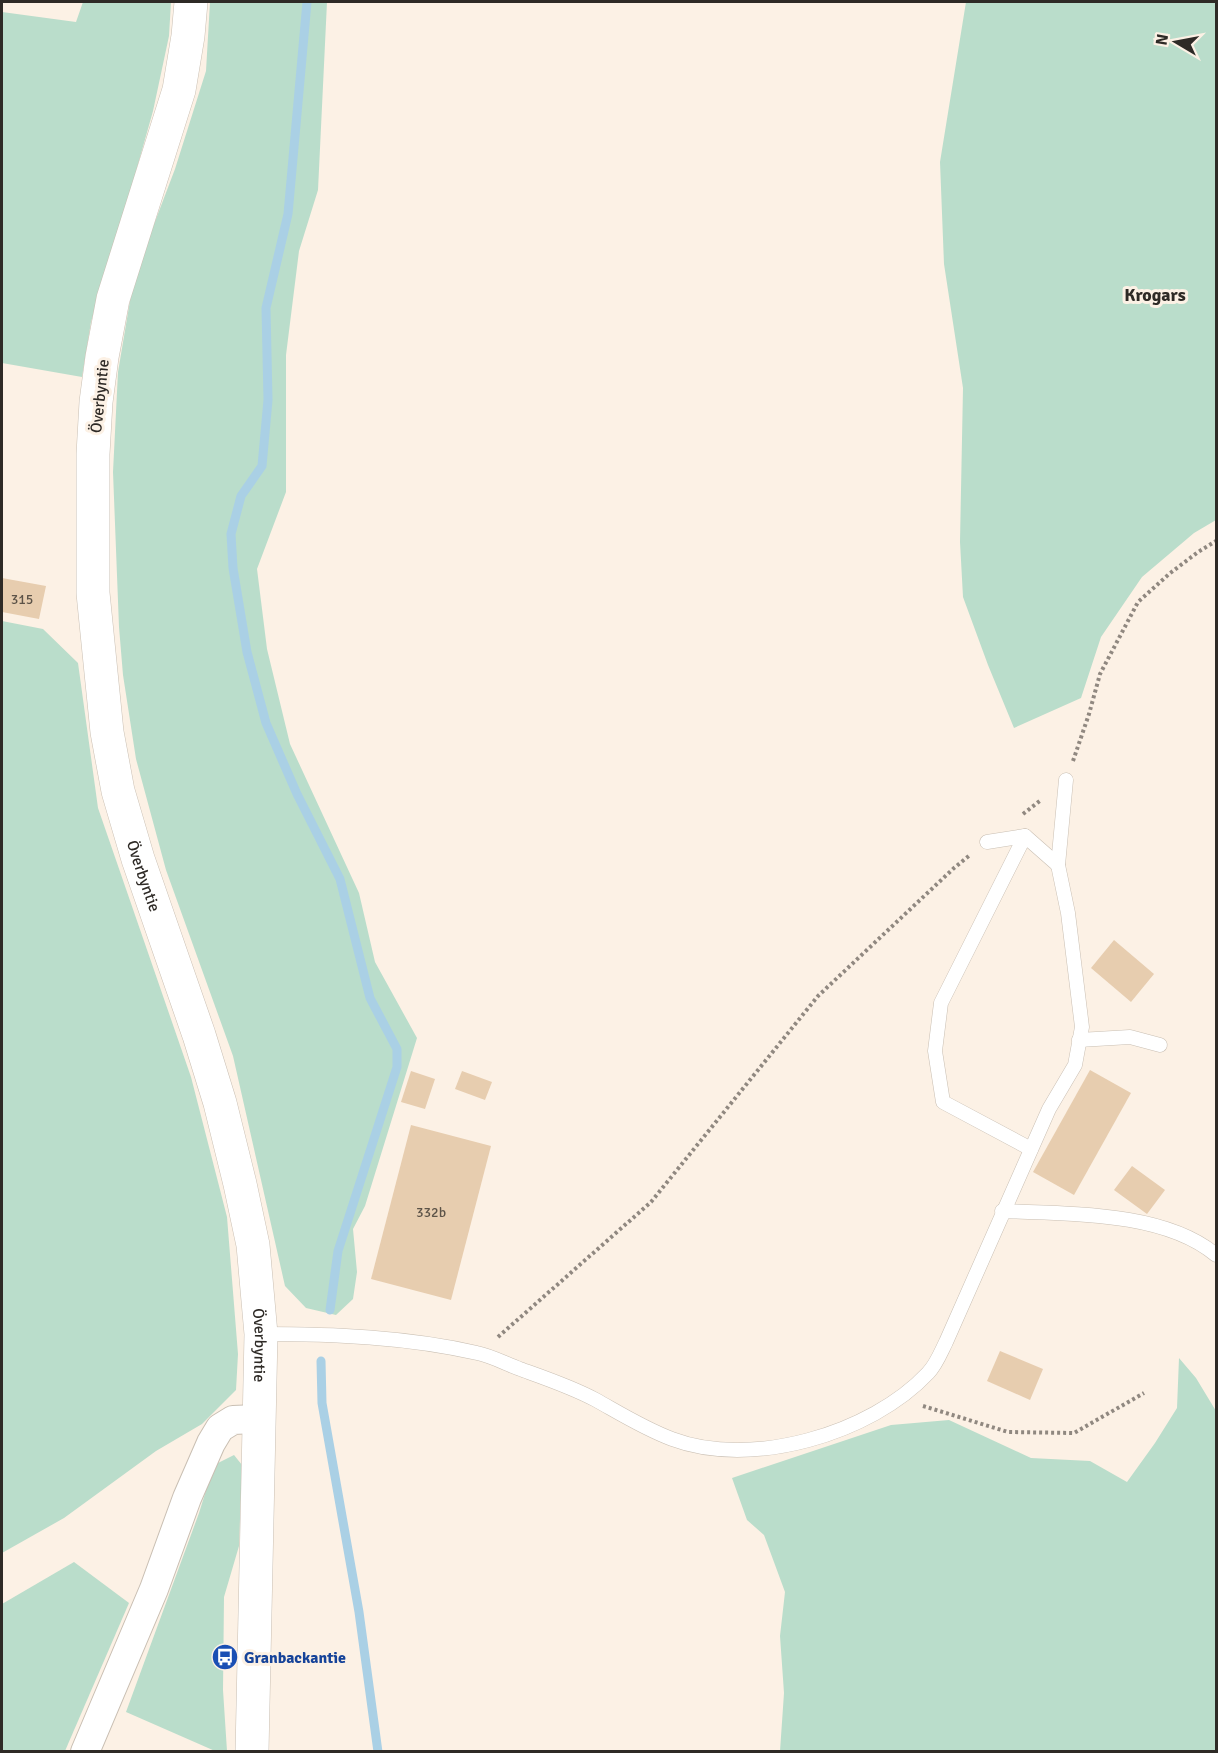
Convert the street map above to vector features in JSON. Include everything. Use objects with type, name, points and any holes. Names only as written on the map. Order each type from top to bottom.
[{"type":"street","name":"Överbyntie","points":[[191,2],[179,90],[113,299],[102,357],[96,402],[93,454],[93,593],[107,732],[118,791],[138,859],[220,1103],[253,1245],[261,1334],[252,1752]]},
{"type":"street","points":[[85,1752],[142,1618],[187,1498],[211,1443],[219,1428],[233,1420],[258,1419]]},
{"type":"lane","points":[[261,1334],[395,1339],[479,1353],[594,1399],[635,1424],[675,1440],[710,1448],[749,1449],[784,1446],[821,1437],[857,1423],[899,1399],[930,1371],[946,1342],[1049,1109],[1075,1065],[1082,1027],[1068,913],[1058,865],[1066,780]]},
{"type":"lane","points":[[1025,836],[1058,865]]},
{"type":"lane","points":[[987,842],[1025,836]]},
{"type":"lane","points":[[1025,836],[941,1003],[934,1051],[943,1102],[1031,1149]]},
{"type":"lane","points":[[1079,1040],[1130,1037],[1160,1045]]},
{"type":"lane","points":[[1002,1211],[1102,1216],[1158,1227],[1202,1243],[1216,1255]]},
{"type":"path","points":[[479,1353],[651,1202],[818,996],[954,868],[1066,780],[1100,674],[1138,602],[1169,574],[1216,541]]},
{"type":"path","points":[[899,1399],[1008,1431],[1074,1433],[1144,1393]]},
{"type":"green space","points":[[83,2],[171,2],[169,36],[153,111],[91,322],[82,377],[2,363],[2,12],[76,22]]},
{"type":"green space","points":[[210,2],[327,2],[318,190],[299,251],[286,355],[286,492],[257,569],[267,649],[290,744],[359,893],[375,962],[417,1038],[365,1206],[353,1229],[357,1272],[353,1299],[336,1315],[306,1308],[285,1286],[233,1056],[166,870],[136,759],[123,675],[113,472],[118,372],[134,277],[175,169],[206,71]]},
{"type":"green space","points":[[966,2],[1216,2],[1216,520],[1194,533],[1142,577],[1101,637],[1081,698],[1014,728],[963,597],[960,542],[963,388],[944,264],[940,162]]},
{"type":"green space","points":[[2,621],[43,629],[78,663],[98,808],[191,1077],[227,1217],[238,1354],[236,1390],[202,1424],[156,1451],[64,1518],[2,1553]]},
{"type":"green space","points":[[1179,1358],[1196,1378],[1216,1411],[1216,1751],[780,1751],[784,1693],[780,1636],[785,1592],[764,1535],[747,1520],[732,1478],[891,1425],[949,1420],[1031,1458],[1090,1461],[1127,1482],[1177,1408]]},
{"type":"green space","points":[[234,1455],[242,1465],[239,1546],[224,1597],[223,1690],[227,1751],[215,1751],[126,1712],[199,1513],[214,1465]]},
{"type":"green space","points":[[74,1562],[129,1603],[65,1751],[2,1751],[2,1604]]},
{"type":"building","points":[[2,578],[46,586],[39,619],[2,612]]},
{"type":"building","points":[[1114,940],[1154,974],[1131,1002],[1091,968]]},
{"type":"building","points":[[1090,1070],[1131,1093],[1074,1195],[1033,1172]]},
{"type":"building","points":[[411,1071],[435,1079],[425,1109],[401,1102]]},
{"type":"building","points":[[462,1071],[492,1082],[485,1100],[455,1089]]},
{"type":"building","points":[[411,1125],[491,1146],[451,1300],[371,1279]]},
{"type":"building","points":[[1132,1166],[1165,1190],[1147,1214],[1114,1190]]},
{"type":"building","points":[[1000,1351],[1043,1369],[1030,1400],[987,1381]]},
{"type":"waterway","points":[[307,2],[288,214],[266,308],[268,400],[262,466],[241,496],[231,534],[233,568],[247,652],[266,723],[297,794],[340,879],[370,998],[397,1049],[397,1067],[338,1251],[330,1310]]},
{"type":"waterway","points":[[321,1361],[322,1403],[359,1612],[378,1752]]},
{"type":"place","name":"Granbackantie","points":[[225,1657]]},
{"type":"district","name":"Krogars","points":[[1155,295]]}]
